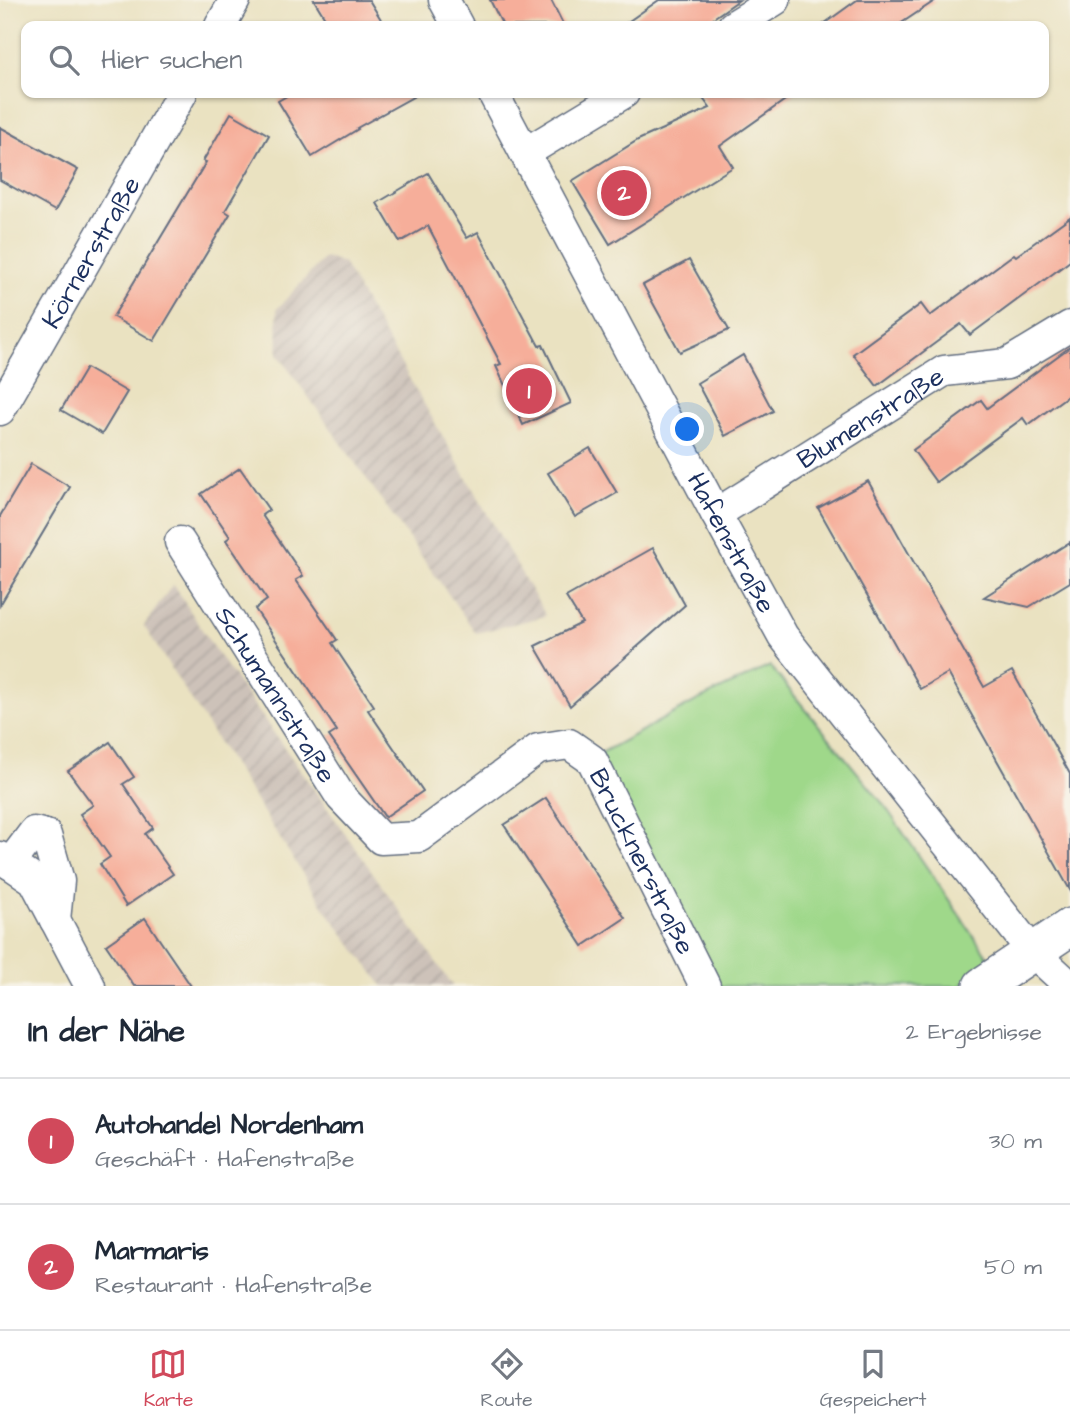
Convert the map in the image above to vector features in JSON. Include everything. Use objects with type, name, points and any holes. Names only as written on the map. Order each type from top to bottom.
[{"type":"street","points":[[223,21],[235,0]]},
{"type":"street","points":[[444,0],[455,21]]},
{"type":"street","points":[[741,21],[775,0]]},
{"type":"street","name":"Körnerstraße","points":[[0,410],[179,98]]},
{"type":"street","name":"Hafenstraße","points":[[496,98],[783,636],[1032,951],[1070,986]]},
{"type":"street","points":[[525,153],[616,98]]},
{"type":"street","name":"Blumenstraße","points":[[716,514],[944,371],[1007,364],[1070,326]]},
{"type":"street","name":"Schumannstraße","points":[[180,542],[341,797],[381,839],[419,837],[538,748],[569,744]]},
{"type":"street","name":"Brucknerstraße","points":[[569,744],[592,760],[705,986]]},
{"type":"street","points":[[55,919],[59,881],[46,835],[34,832],[5,860],[34,880],[90,986]]},
{"type":"street","points":[[982,986],[1070,927]]},
{"type":"shaded area","points":[[325,257],[343,263],[546,616],[476,633],[278,354],[277,309]]},
{"type":"shaded area","points":[[173,584],[213,647],[453,986],[383,986],[326,910],[144,626]]},
{"type":"green space","points":[[770,666],[885,806],[992,963],[960,986],[709,986],[592,758],[696,701]]},
{"type":"building","points":[[314,0],[369,0],[382,21],[327,21]]},
{"type":"building","points":[[490,0],[551,0],[562,21],[500,21]]},
{"type":"building","points":[[659,0],[739,0],[709,21],[629,21]]},
{"type":"building","points":[[857,0],[936,0],[904,21],[828,21]]},
{"type":"building","points":[[283,98],[411,98],[312,157],[278,101]]},
{"type":"building","points":[[703,98],[788,98],[720,146],[733,167],[610,244],[572,181],[638,140],[710,108]]},
{"type":"building","points":[[231,113],[269,135],[225,211],[230,214],[154,341],[113,317],[206,162],[203,161]]},
{"type":"building","points":[[0,127],[78,170],[55,211],[0,180]]},
{"type":"building","points":[[428,173],[467,238],[478,232],[539,346],[543,345],[571,403],[523,425],[496,366],[501,364],[428,226],[400,242],[377,203]]},
{"type":"building","points":[[1070,217],[1070,261],[970,335],[961,324],[877,386],[853,354],[921,304],[930,316],[1014,254],[1016,256]]},
{"type":"building","points":[[689,260],[729,330],[680,352],[643,285]]},
{"type":"building","points":[[1070,347],[1070,394],[1028,425],[1023,418],[936,482],[913,450],[981,400],[987,408]]},
{"type":"building","points":[[743,355],[773,411],[725,436],[697,383]]},
{"type":"building","points":[[86,368],[127,392],[102,434],[61,410]]},
{"type":"building","points":[[590,448],[617,493],[575,517],[548,473]]},
{"type":"building","points":[[31,464],[70,487],[0,605],[0,516]]},
{"type":"building","points":[[240,468],[269,510],[262,515],[303,576],[296,580],[337,640],[332,643],[374,706],[368,710],[423,791],[385,817],[329,736],[337,731],[255,609],[267,600],[226,540],[230,537],[201,494]]},
{"type":"building","points":[[868,481],[984,687],[1012,671],[1070,774],[1070,890],[948,673],[920,689],[818,508]]},
{"type":"building","points":[[1070,542],[1070,582],[1029,607],[984,597]]},
{"type":"building","points":[[653,548],[685,605],[570,706],[535,646],[582,623],[566,597]]},
{"type":"building","points":[[110,742],[134,777],[123,784],[153,828],[145,834],[173,874],[126,906],[100,864],[110,857],[80,814],[93,805],[68,771]]},
{"type":"building","points":[[546,798],[625,918],[583,946],[504,825]]},
{"type":"building","points":[[145,918],[191,986],[134,986],[106,945]]},
{"type":"place","name":"Marmaris","points":[[624,193]]},
{"type":"place","name":"Autohandel Nordenham","points":[[529,391]]}]
